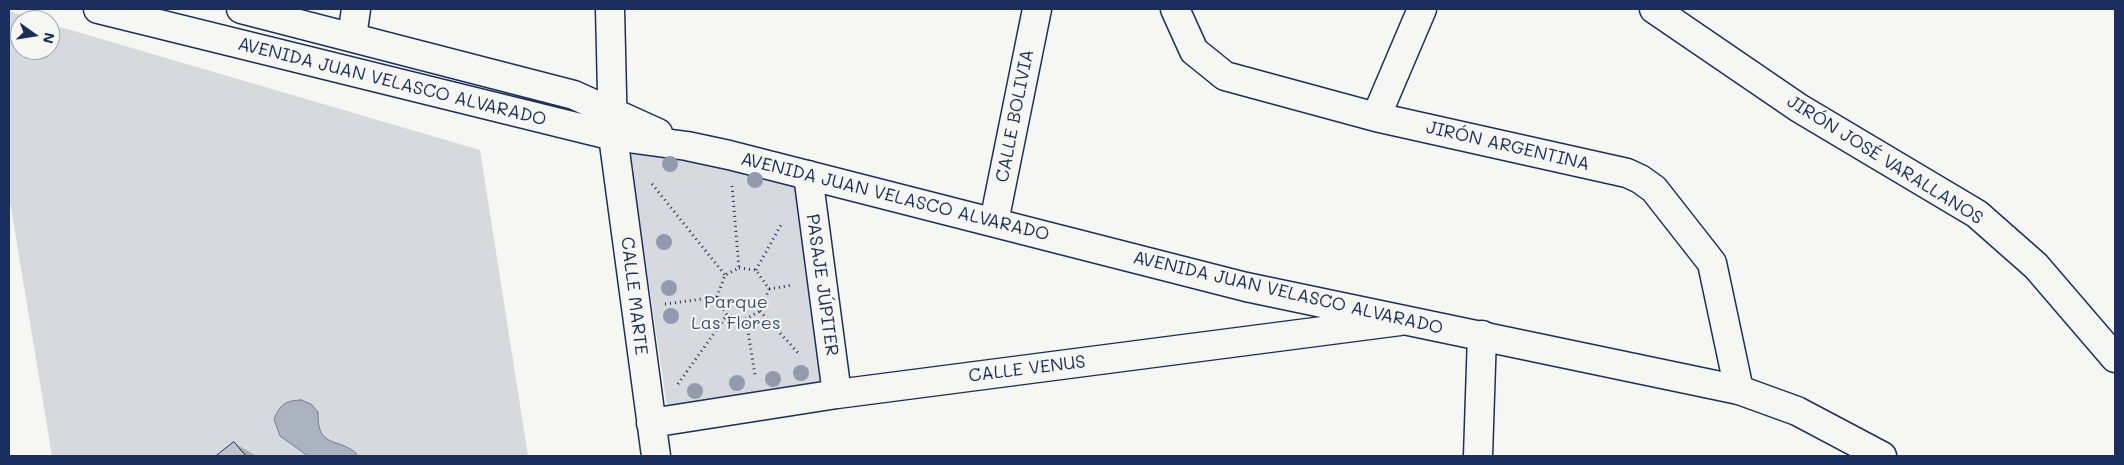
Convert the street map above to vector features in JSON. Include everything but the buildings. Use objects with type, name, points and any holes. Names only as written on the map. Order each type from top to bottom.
[{"type":"street","name":"AVENIDA JUAN VELASCO ALVARADO","points":[[98,9],[613,124],[687,146],[729,155],[1246,287],[1739,390],[1796,411],[1882,456]]},
{"type":"street","name":"AVENIDA JUAN VELASCO ALVARADO","points":[[241,9],[574,95],[613,124]]},
{"type":"street","points":[[352,37],[356,9]]},
{"type":"street","name":"CALLE MARTE","points":[[610,9],[613,124],[656,456]]},
{"type":"street","name":"CALLE BOLIVIA","points":[[994,222],[1037,9]]},
{"type":"street","name":"JIRÓN ARGENTINA","points":[[1175,9],[1194,51],[1225,76],[1376,117],[1627,173],[1640,179],[1654,189],[1712,263],[1739,390]]},
{"type":"street","points":[[1376,117],[1422,9]]},
{"type":"street","name":"JIRÓN JOSÉ VARALLANOS","points":[[1654,9],[1799,108],[1977,214],[2036,266],[2115,358]]},
{"type":"street","name":"PASAJE JÚPITER","points":[[808,175],[837,394]]},
{"type":"street","name":"CALLE VENUS","points":[[651,423],[837,394],[1404,320]]},
{"type":"street","points":[[1478,456],[1482,335]]},
{"type":"path","points":[[729,155],[739,268]]},
{"type":"path","points":[[650,182],[725,275]]},
{"type":"path","points":[[739,268],[756,270],[769,289],[760,311],[746,319],[727,315],[717,297],[725,275],[739,268]]},
{"type":"path","points":[[636,308],[717,297]]},
{"type":"path","points":[[678,385],[727,315]]},
{"type":"path","points":[[746,319],[760,405]]},
{"type":"green space","points":[[9,11],[10,60],[60,60],[60,27],[480,150],[528,456],[52,456],[9,196]]},
{"type":"green space","name":"Parque Las Flores","points":[[627,135],[800,188],[830,383],[668,413]]},
{"type":"shaded area","points":[[301,400],[311,404],[318,412],[321,432],[325,437],[349,448],[356,453],[356,456],[308,456],[280,436],[274,419],[279,410],[287,402]]}]
